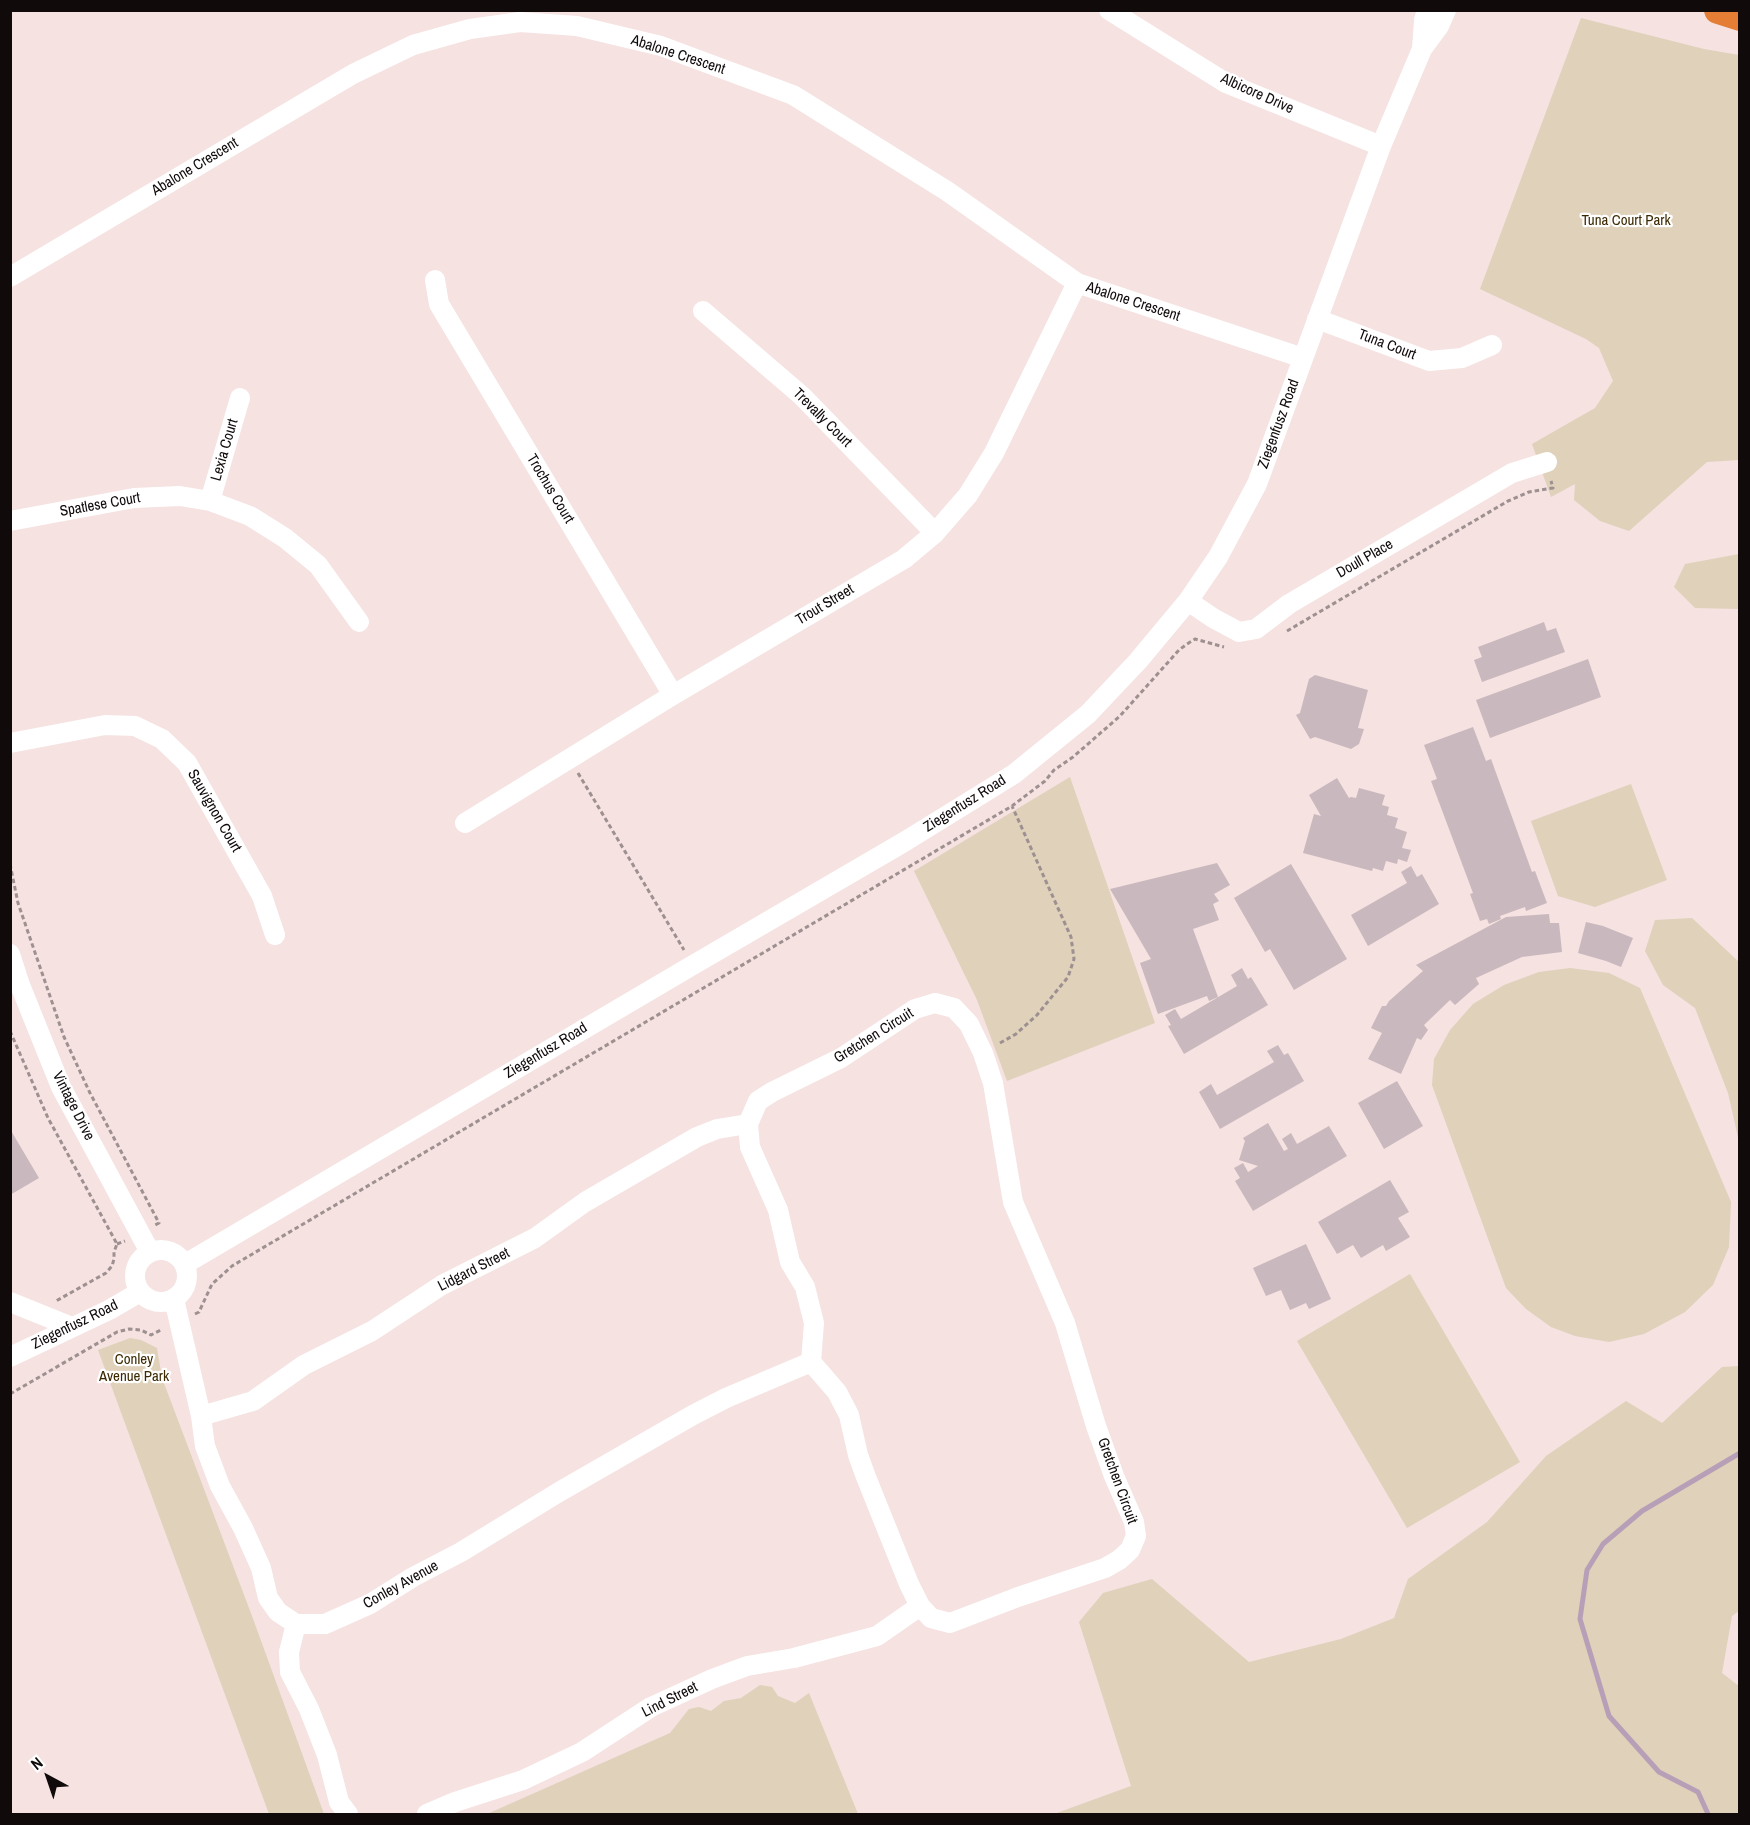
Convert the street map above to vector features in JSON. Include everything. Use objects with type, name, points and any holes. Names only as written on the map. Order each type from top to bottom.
[{"type":"highway","points":[[1718,10],[1740,17]]},
{"type":"street","name":"Albicore Drive","points":[[1109,10],[1226,83],[1381,146]]},
{"type":"street","name":"Ziegenfusz Road","points":[[1422,49],[1427,10]]},
{"type":"street","name":"Ziegenfusz Road","points":[[185,1264],[904,842],[1014,774],[1088,714],[1138,661],[1188,601],[1218,557],[1257,484],[1381,146],[1422,49],[1439,26],[1446,10]]},
{"type":"street","name":"Abalone Crescent","points":[[10,277],[353,74],[414,45],[520,16],[577,26],[661,46],[793,96],[947,191],[1077,283],[1303,358]]},
{"type":"street","name":"Trochus Court","points":[[435,280],[439,304],[673,695]]},
{"type":"street","name":"Trout Street","points":[[465,823],[673,695],[904,559],[935,533],[968,495],[994,453],[1077,283]]},
{"type":"street","name":"Trevally Court","points":[[703,311],[802,396],[935,533]]},
{"type":"street","name":"Tuna Court","points":[[1317,319],[1429,361],[1462,358],[1492,345]]},
{"type":"street","name":"Lexia Court","points":[[210,501],[240,398]]},
{"type":"street","name":"Doull Place","points":[[1188,601],[1239,632],[1256,629],[1289,604],[1512,473],[1547,462]]},
{"type":"street","name":"Spatlese Court","points":[[10,521],[134,498],[180,496],[210,501],[250,516],[285,538],[318,565],[359,622]]},
{"type":"street","name":"Sauvignon Court","points":[[10,743],[105,725],[135,726],[162,739],[187,763],[262,896],[275,935]]},
{"type":"street","name":"Vintage Drive","points":[[10,954],[61,1087],[150,1252]]},
{"type":"street","name":"Gretchen Circuit","points":[[748,1124],[758,1101],[842,1058],[915,1009],[935,1003],[954,1008],[969,1024],[993,1083],[1013,1202],[1065,1323],[1107,1456],[1134,1522],[1136,1536],[1130,1550],[1106,1568],[1018,1597],[950,1623],[932,1618],[920,1606]]},
{"type":"street","points":[[748,1124],[750,1147],[778,1210],[790,1262],[805,1287],[814,1323],[811,1362],[837,1392],[849,1415],[858,1455],[866,1477],[920,1606]]},
{"type":"street","name":"Lidgard Street","points":[[201,1416],[253,1401],[304,1365],[372,1331],[442,1286],[535,1238],[585,1202],[697,1137],[717,1129],[748,1124]]},
{"type":"street","points":[[159,1250],[171,1252],[185,1264],[188,1273],[187,1282],[183,1291],[174,1299],[157,1303],[148,1300],[140,1292],[136,1284],[135,1271],[139,1262],[150,1252],[159,1250]]},
{"type":"street","name":"Ziegenfusz Road","points":[[10,1357],[109,1310],[140,1292]]},
{"type":"street","points":[[174,1299],[201,1416],[204,1446],[219,1486],[243,1528],[261,1569],[268,1598],[278,1612],[296,1624],[289,1652],[290,1672],[309,1709],[327,1755],[339,1802],[348,1815]]},
{"type":"street","points":[[10,1302],[72,1327]]},
{"type":"street","name":"Conley Avenue","points":[[296,1624],[326,1624],[370,1604],[693,1415],[726,1398],[811,1362]]},
{"type":"street","name":"Lind Street","points":[[427,1815],[455,1802],[523,1780],[582,1752],[651,1707],[712,1679],[747,1666],[794,1658],[877,1636],[920,1606]]},
{"type":"path","points":[[570,758],[693,964]]},
{"type":"path","points":[[982,1053],[1016,1034],[1037,1015],[1068,977],[1074,959],[1071,937],[1012,806]]},
{"type":"path","points":[[10,864],[18,903],[64,1037],[90,1094],[159,1223],[117,1244],[112,1266],[106,1273],[60,1300],[45,1304],[32,1312]]},
{"type":"path","points":[[10,1031],[48,1118],[117,1244]]},
{"type":"green space","name":"Tuna Court Park","points":[[1581,18],[1704,49],[1739,55],[1739,460],[1707,462],[1629,531],[1600,521],[1574,500],[1575,484],[1551,497],[1532,444],[1595,408],[1613,381],[1599,348],[1586,339],[1480,289]]},
{"type":"green space","points":[[1739,554],[1739,609],[1695,608],[1674,587],[1685,564]]},
{"type":"green space","points":[[1070,777],[1155,1023],[1007,1081],[977,1000],[914,871]]},
{"type":"green space","points":[[1631,784],[1667,880],[1595,907],[1558,896],[1531,821]]},
{"type":"green space","points":[[1692,918],[1739,962],[1739,1142],[1728,1093],[1695,1008],[1663,985],[1645,951],[1655,920]]},
{"type":"green space","points":[[1570,968],[1609,973],[1640,988],[1731,1202],[1729,1247],[1713,1285],[1685,1312],[1644,1334],[1609,1342],[1575,1336],[1551,1327],[1526,1309],[1506,1288],[1432,1085],[1434,1059],[1450,1030],[1473,1004],[1504,985],[1539,972]]},
{"type":"green space","points":[[1410,1274],[1520,1462],[1407,1528],[1297,1341]]},
{"type":"green space","name":"Conley Avenue Park","points":[[130,1338],[141,1340],[157,1348],[162,1378],[324,1814],[269,1814],[98,1350]]},
{"type":"green space","points":[[1739,1366],[1739,1611],[1732,1616],[1722,1673],[1739,1686],[1739,1814],[1054,1814],[1131,1786],[1079,1622],[1103,1593],[1152,1579],[1249,1662],[1341,1639],[1394,1618],[1408,1579],[1487,1522],[1546,1456],[1626,1401],[1662,1423],[1722,1367]]},
{"type":"green space","points":[[760,1685],[772,1687],[778,1696],[795,1703],[809,1693],[858,1814],[487,1814],[670,1733],[689,1709],[699,1707],[711,1711],[724,1701],[741,1698]]},
{"type":"building","points":[[1544,622],[1547,631],[1556,628],[1565,652],[1482,682],[1474,660],[1482,657],[1478,647]]},
{"type":"building","points":[[1588,659],[1601,697],[1490,738],[1476,700]]},
{"type":"building","points":[[1315,675],[1368,690],[1358,728],[1364,729],[1359,744],[1351,749],[1315,737],[1310,739],[1296,715],[1300,713],[1309,679]]},
{"type":"building","points":[[1473,727],[1486,761],[1491,759],[1532,872],[1535,871],[1547,903],[1526,911],[1525,907],[1500,916],[1501,919],[1489,924],[1487,919],[1480,921],[1470,894],[1473,893],[1431,781],[1437,779],[1424,745]]},
{"type":"building","points":[[1337,778],[1349,798],[1356,798],[1359,788],[1385,795],[1382,805],[1389,807],[1387,815],[1398,818],[1395,828],[1407,832],[1402,848],[1411,850],[1407,862],[1398,859],[1397,864],[1386,861],[1383,871],[1373,868],[1372,871],[1303,853],[1314,814],[1321,816],[1309,795]]},
{"type":"building","points":[[1217,863],[1230,885],[1214,894],[1219,901],[1213,904],[1219,920],[1193,929],[1218,997],[1209,1001],[1207,996],[1158,1014],[1140,963],[1151,959],[1110,889]]},
{"type":"building","points":[[1291,864],[1347,959],[1294,990],[1270,949],[1265,952],[1234,898]]},
{"type":"building","points":[[1411,866],[1417,877],[1422,874],[1439,904],[1368,946],[1351,915],[1407,883],[1401,872]]},
{"type":"building","points":[[1549,914],[1550,923],[1559,923],[1562,952],[1522,957],[1476,978],[1479,984],[1455,1005],[1450,1000],[1424,1025],[1428,1030],[1421,1040],[1417,1038],[1401,1074],[1368,1059],[1382,1033],[1371,1028],[1382,1006],[1386,1006],[1423,971],[1416,965],[1506,917]]},
{"type":"building","points":[[1586,922],[1633,938],[1621,967],[1578,953]]},
{"type":"building","points":[[1242,968],[1248,979],[1251,977],[1268,1005],[1184,1054],[1168,1026],[1171,1025],[1165,1015],[1175,1009],[1181,1019],[1237,986],[1231,975]]},
{"type":"building","points":[[1278,1045],[1284,1055],[1288,1053],[1304,1081],[1220,1129],[1199,1092],[1211,1084],[1217,1095],[1274,1062],[1267,1051]]},
{"type":"building","points":[[1397,1081],[1423,1126],[1384,1149],[1358,1103]]},
{"type":"building","points":[[1268,1123],[1284,1151],[1288,1149],[1282,1139],[1291,1133],[1297,1144],[1329,1126],[1347,1156],[1253,1211],[1235,1181],[1240,1178],[1234,1168],[1243,1163],[1248,1172],[1258,1166],[1239,1160],[1245,1141],[1243,1138]]},
{"type":"building","points":[[10,1129],[39,1178],[10,1195]]},
{"type":"building","points":[[1390,1180],[1409,1212],[1398,1218],[1410,1237],[1386,1251],[1383,1245],[1361,1258],[1353,1245],[1337,1254],[1318,1222]]},
{"type":"building","points":[[1306,1244],[1331,1299],[1309,1309],[1306,1303],[1290,1310],[1281,1290],[1266,1296],[1253,1268]]},
{"type":"waterway","points":[[1708,1814],[1698,1792],[1659,1772],[1609,1716],[1580,1619],[1587,1570],[1603,1544],[1642,1511],[1740,1453]]}]
